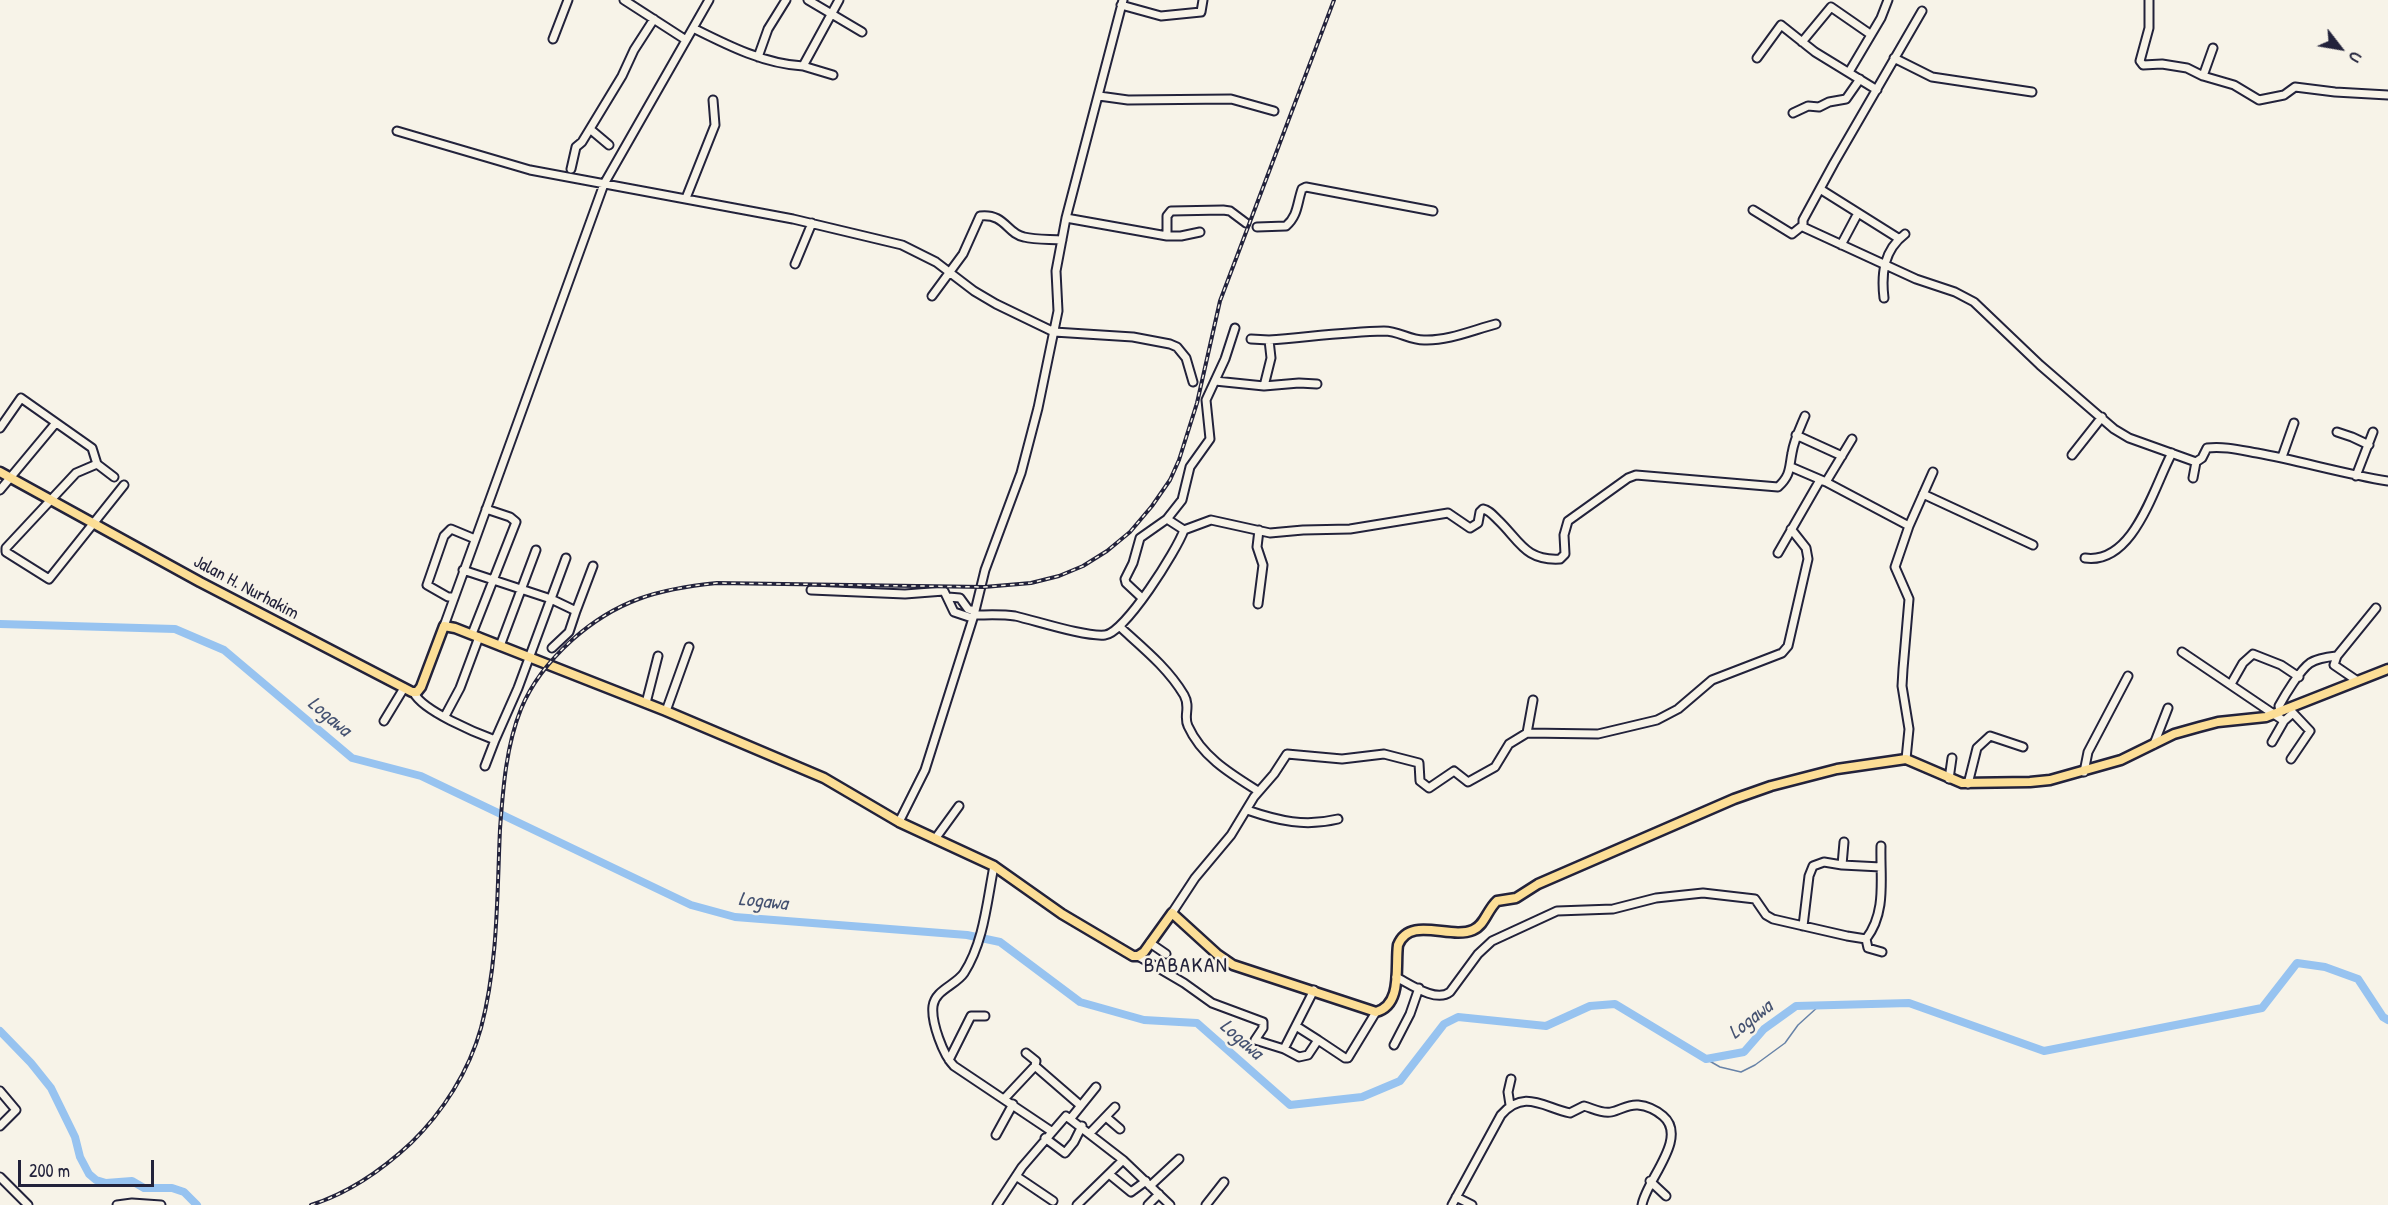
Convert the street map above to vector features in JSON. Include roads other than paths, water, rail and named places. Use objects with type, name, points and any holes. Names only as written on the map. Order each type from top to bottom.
[{"type":"main road","name":"Jalan H. Nurhakim","points":[[0,472],[92,524],[414,693]]},
{"type":"main road","points":[[414,693],[421,687],[444,626],[476,635],[666,711],[824,778],[899,822],[994,866],[1062,914],[1133,956],[1138,956],[1150,943],[1172,913],[1227,961],[1376,1012],[1385,1009],[1392,1000],[1395,990],[1398,945],[1401,938],[1408,932],[1427,930],[1461,933],[1473,930],[1479,926],[1497,901],[1516,898],[1538,884],[1734,799],[1771,786],[1837,769],[1906,759],[1949,779],[1968,784],[1999,781],[2030,782],[2084,772],[2121,760],[2174,734],[2218,722],[2266,717],[2388,669]]},
{"type":"street","points":[[553,39],[568,0]]},
{"type":"street","points":[[624,0],[686,40]]},
{"type":"street","points":[[444,626],[604,184],[709,0]]},
{"type":"street","points":[[758,57],[768,29],[786,0]]},
{"type":"street","points":[[808,0],[862,32]]},
{"type":"street","points":[[803,66],[839,0]]},
{"type":"street","points":[[899,822],[925,770],[974,615],[985,570],[1021,473],[1054,332],[1059,303],[1056,271],[1066,218],[1122,2],[1167,16],[1201,12],[1203,0]]},
{"type":"street","points":[[1849,72],[1881,18],[1888,0]]},
{"type":"street","points":[[2149,0],[2149,28],[2140,61],[2141,65],[2173,65],[2187,68],[2203,76],[2234,85],[2259,100],[2284,95],[2295,87],[2388,95]]},
{"type":"street","points":[[1802,42],[1831,7],[1870,34]]},
{"type":"street","points":[[1754,210],[1792,234],[1802,226],[1820,189],[1922,11]]},
{"type":"street","points":[[571,169],[576,147],[581,144],[622,76],[634,50],[654,20]]},
{"type":"street","points":[[1757,58],[1780,25],[1815,52],[1877,90]]},
{"type":"street","points":[[693,28],[758,57],[833,75]]},
{"type":"street","points":[[2203,76],[2213,48]]},
{"type":"street","points":[[1894,58],[1932,77],[2032,92]]},
{"type":"street","points":[[1792,113],[1808,106],[1819,107],[1829,102],[1846,99],[1860,79]]},
{"type":"street","points":[[1099,96],[1128,100],[1231,99],[1274,111]]},
{"type":"street","points":[[686,198],[715,125],[713,100]]},
{"type":"street","points":[[590,129],[609,145]]},
{"type":"street","points":[[397,131],[530,170],[812,223],[902,245],[950,272],[974,291],[996,304],[1054,332],[1133,337],[1178,347],[1186,357],[1193,382]]},
{"type":"street","points":[[1257,227],[1289,224],[1298,207],[1302,188],[1306,187],[1433,211]]},
{"type":"street","points":[[1820,189],[1901,236],[1884,264],[1882,282],[1884,298]]},
{"type":"street","points":[[1167,236],[1167,216],[1171,211],[1230,211],[1246,223]]},
{"type":"street","points":[[1841,245],[1858,213]]},
{"type":"street","points":[[932,296],[963,254],[976,221],[982,215],[1001,220],[1023,237],[1062,240]]},
{"type":"street","points":[[1066,218],[1167,236],[1200,232]]},
{"type":"street","points":[[795,264],[812,223]]},
{"type":"street","points":[[1802,226],[1974,302],[2040,365],[2129,438],[2196,462]]},
{"type":"street","points":[[1251,339],[1269,340],[1340,332],[1392,331],[1410,338],[1426,340],[1496,324]]},
{"type":"street","points":[[1142,598],[1126,583],[1125,579],[1133,563],[1140,538],[1167,519],[1182,500],[1190,467],[1210,439],[1205,406],[1235,328]]},
{"type":"street","points":[[1264,386],[1271,358],[1269,340]]},
{"type":"street","points":[[1215,381],[1264,386],[1317,384]]},
{"type":"street","points":[[0,428],[21,398],[92,448],[97,464],[114,477]]},
{"type":"street","points":[[811,590],[905,594],[944,591],[954,612],[1013,616],[1102,635],[1120,627],[1175,551],[1184,530],[1211,520],[1270,533],[1350,529],[1448,513],[1470,528],[1478,523],[1480,512],[1487,509],[1513,535],[1520,546],[1538,557],[1560,559],[1565,554],[1564,535],[1568,521],[1628,478],[1636,475],[1776,488],[1787,477],[1791,467],[1791,454],[1796,435],[1805,416]]},
{"type":"street","points":[[2072,456],[2102,417]]},
{"type":"street","points":[[2282,457],[2294,423]]},
{"type":"street","points":[[0,490],[55,424]]},
{"type":"street","points":[[2337,432],[2369,445]]},
{"type":"street","points":[[2356,476],[2373,432]]},
{"type":"street","points":[[1796,435],[1842,456]]},
{"type":"street","points":[[1778,553],[1852,439]]},
{"type":"street","points":[[2193,478],[2196,462],[2202,458],[2208,448],[2227,448],[2282,457],[2356,476],[2388,481]]},
{"type":"street","points":[[2085,558],[2095,559],[2110,554],[2137,528],[2172,453]]},
{"type":"street","points":[[97,464],[78,471],[5,549],[47,579],[124,485]]},
{"type":"street","points":[[1791,467],[1909,526]]},
{"type":"street","points":[[1906,759],[1909,729],[1902,686],[1909,599],[1895,567],[1909,526],[1933,472]]},
{"type":"street","points":[[1923,494],[2033,545]]},
{"type":"street","points":[[445,716],[460,688],[494,579],[516,521],[486,508]]},
{"type":"street","points":[[1167,519],[1184,530]]},
{"type":"street","points":[[454,597],[435,591],[427,584],[447,530],[452,529],[475,539]]},
{"type":"street","points":[[1258,604],[1263,565],[1257,547],[1260,530]]},
{"type":"street","points":[[1172,913],[1196,878],[1231,835],[1258,791],[1274,774],[1284,756],[1289,753],[1342,759],[1384,754],[1419,763],[1420,781],[1429,788],[1454,771],[1468,782],[1494,767],[1509,744],[1527,733],[1598,734],[1657,720],[1678,709],[1707,683],[1716,678],[1782,653],[1788,646],[1808,559],[1806,548],[1791,530]]},
{"type":"street","points":[[500,646],[536,550]]},
{"type":"street","points":[[486,765],[566,558]]},
{"type":"street","points":[[552,648],[569,632],[593,566]]},
{"type":"street","points":[[463,570],[551,599],[576,611]]},
{"type":"street","points":[[948,597],[960,598],[974,615]]},
{"type":"street","points":[[2356,680],[2334,665],[2337,656],[2376,608]]},
{"type":"street","points":[[1120,627],[1164,668],[1184,695],[1188,704],[1186,723],[1200,745],[1231,775],[1258,791]]},
{"type":"street","points":[[666,711],[689,648]]},
{"type":"street","points":[[2182,652],[2277,713],[2284,721]]},
{"type":"street","points":[[2231,684],[2252,654],[2281,665],[2299,677]]},
{"type":"street","points":[[646,703],[658,656]]},
{"type":"street","points":[[2277,713],[2280,704],[2305,668],[2315,661],[2337,656]]},
{"type":"street","points":[[2084,772],[2088,752],[2128,676]]},
{"type":"street","points":[[384,721],[404,688]]},
{"type":"street","points":[[414,693],[420,700],[445,716],[495,740]]},
{"type":"street","points":[[1527,733],[1533,700]]},
{"type":"street","points":[[2154,744],[2168,708]]},
{"type":"street","points":[[2272,742],[2284,721],[2294,713],[2310,730],[2290,759]]},
{"type":"street","points":[[1968,784],[1977,748],[1990,736],[2023,747]]},
{"type":"street","points":[[1949,779],[1952,758]]},
{"type":"street","points":[[934,839],[959,806]]},
{"type":"street","points":[[1247,810],[1291,823],[1310,824],[1338,819]]},
{"type":"street","points":[[1842,865],[1844,842]]},
{"type":"street","points":[[1866,939],[1876,922],[1880,908],[1881,846]]},
{"type":"street","points":[[1803,926],[1809,876],[1813,866],[1824,862],[1881,867]]},
{"type":"street","points":[[994,866],[982,928],[975,951],[962,976],[939,995],[934,1004],[934,1016],[942,1046],[949,1060],[1051,1131]]},
{"type":"street","points":[[1396,976],[1437,996],[1447,995],[1478,954],[1492,941],[1538,918],[1565,910],[1605,910],[1656,898],[1713,893],[1755,899],[1768,917],[1866,939]]},
{"type":"street","points":[[1866,939],[1870,950],[1882,952]]},
{"type":"street","points":[[1150,943],[1166,954]]},
{"type":"street","points":[[1138,956],[1184,983],[1212,1003],[1261,1020],[1264,1023],[1263,1028],[1255,1040],[1284,1049],[1299,1057],[1305,1056],[1318,1040]]},
{"type":"street","points":[[1394,1045],[1410,1014],[1419,988]]},
{"type":"street","points":[[1284,1049],[1314,990]]},
{"type":"street","points":[[1296,1026],[1348,1058],[1376,1012]]},
{"type":"street","points":[[949,1060],[970,1016],[985,1016]]},
{"type":"street","points":[[1005,1098],[1035,1066],[1036,1061],[1026,1053]]},
{"type":"street","points":[[1035,1066],[1080,1105]]},
{"type":"street","points":[[1510,1105],[1508,1092],[1511,1079]]},
{"type":"street","points":[[1071,1118],[1096,1088]]},
{"type":"street","points":[[0,1091],[16,1109],[0,1126]]},
{"type":"street","points":[[1452,1205],[1495,1123],[1510,1105],[1516,1102],[1534,1102],[1570,1113],[1584,1106],[1606,1112],[1637,1105],[1656,1111],[1667,1119],[1671,1126],[1671,1143],[1650,1181],[1642,1205]]},
{"type":"street","points":[[996,1135],[1013,1104]]},
{"type":"street","points":[[1090,1133],[1115,1107]]},
{"type":"street","points":[[997,1205],[1016,1176],[1063,1117],[1071,1118],[1082,1126],[1123,1160],[1170,1205]]},
{"type":"street","points":[[1106,1117],[1120,1129]]},
{"type":"street","points":[[1045,1138],[1065,1153],[1082,1126]]},
{"type":"street","points":[[1109,1174],[1131,1192],[1148,1183],[1179,1159]]},
{"type":"street","points":[[1077,1205],[1123,1160]]},
{"type":"street","points":[[1016,1176],[1053,1201]]},
{"type":"street","points":[[0,1177],[28,1205]]},
{"type":"street","points":[[1650,1181],[1665,1196]]},
{"type":"street","points":[[1206,1205],[1224,1182]]},
{"type":"street","points":[[1148,1205],[1159,1194]]},
{"type":"street","points":[[1456,1197],[1472,1205]]},
{"type":"street","points":[[117,1205],[132,1203],[161,1205]]},
{"type":"waterway","name":"Logawa","points":[[0,624],[175,629],[224,650],[352,758],[421,776],[691,905],[735,917],[967,935],[1000,942],[1080,1002],[1144,1020],[1197,1023],[1290,1105],[1362,1097],[1400,1081],[1444,1024],[1458,1017],[1546,1026],[1590,1006],[1615,1004],[1706,1059],[1744,1052],[1764,1029],[1796,1006],[1909,1003],[2044,1051],[2262,1008],[2297,963],[2325,967],[2358,979],[2383,1017],[2388,1020]]},
{"type":"waterway","points":[[1706,1059],[1720,1067],[1741,1072],[1755,1065],[1785,1043],[1798,1025],[1820,1005]]},
{"type":"waterway","points":[[0,1031],[51,1088],[75,1137],[80,1157],[89,1174],[96,1180],[106,1183],[132,1181],[144,1188],[172,1188],[184,1192],[197,1205]]},
{"type":"railway","points":[[311,1205],[339,1194],[364,1180],[411,1143],[434,1118],[454,1090],[470,1060],[481,1028],[491,979],[496,929],[502,799],[516,723],[536,681],[556,655],[589,626],[605,615],[639,599],[676,589],[717,583],[984,587],[1031,583],[1059,576],[1083,566],[1107,551],[1130,532],[1170,480],[1179,460],[1197,403],[1220,301],[1334,0]]},
{"type":"district","name":"BABAKAN","points":[[1186,966]]}]
